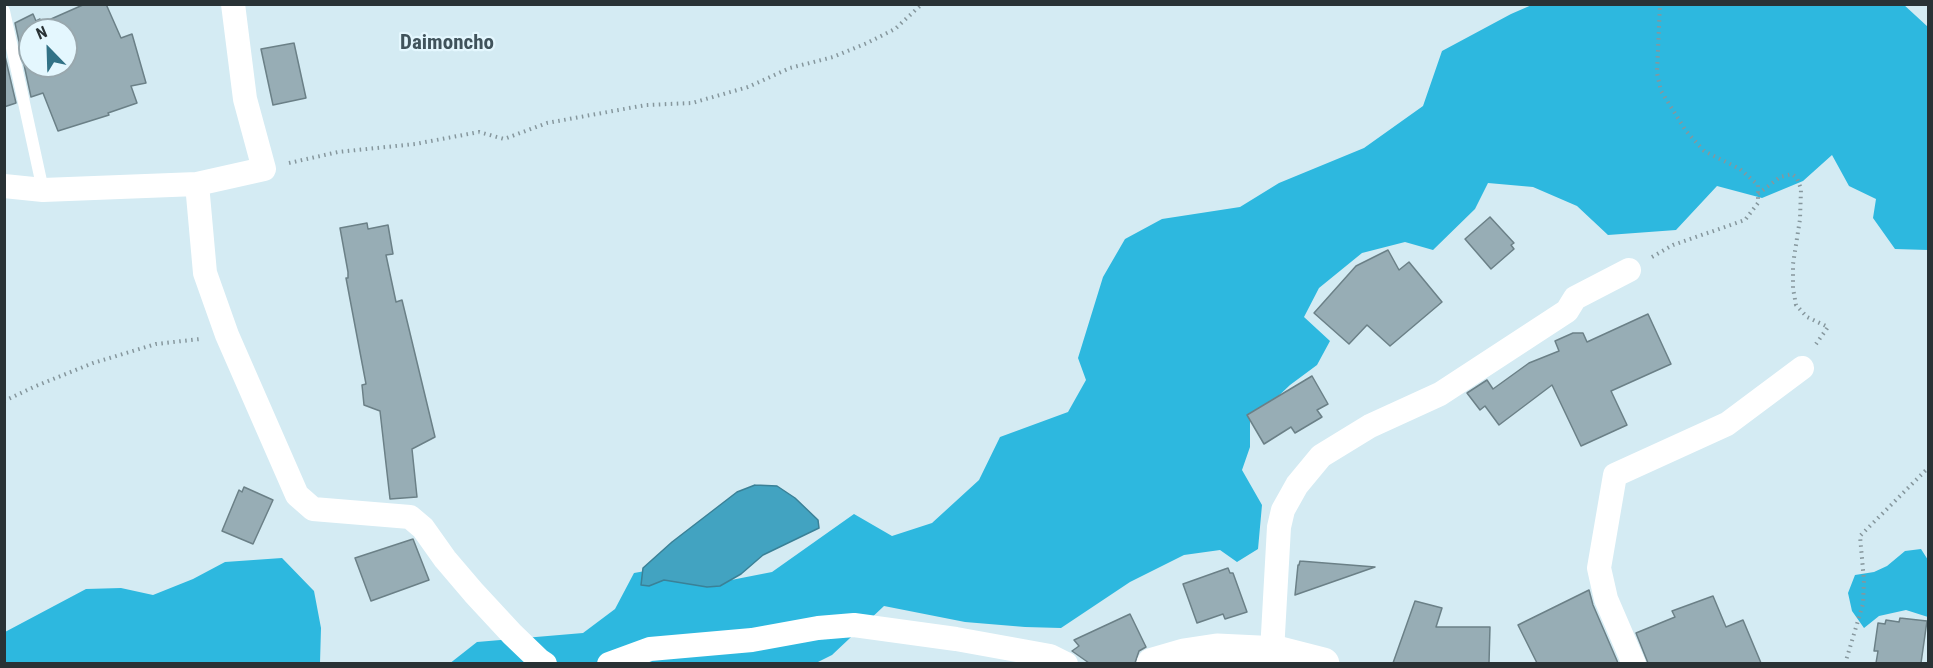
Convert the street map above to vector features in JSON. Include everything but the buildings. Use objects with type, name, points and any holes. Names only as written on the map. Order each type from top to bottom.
[{"type":"highway","points":[[1153,663],[1217,650],[1272,652],[1323,663]]},
{"type":"street","points":[[4,186],[44,190],[197,184],[264,169],[245,99],[233,4]]},
{"type":"street","points":[[197,184],[205,273],[230,344],[297,495],[313,509],[410,517],[423,528],[445,559],[474,593],[512,634],[545,663]]},
{"type":"street","points":[[1272,652],[1279,527],[1283,510],[1297,485],[1321,456],[1370,426],[1440,394],[1566,311],[1575,298],[1629,270]]},
{"type":"street","points":[[1634,663],[1606,599],[1599,568],[1615,475],[1727,424],[1802,368]]},
{"type":"street","points":[[609,663],[650,649],[752,640],[818,628],[854,625],[956,639],[1050,656],[1066,663]]},
{"type":"lane","points":[[4,11],[44,190]]},
{"type":"path","points":[[264,169],[338,152],[415,144],[479,132],[504,139],[547,123],[646,105],[692,103],[748,87],[790,68],[833,57],[867,43],[895,29],[922,4]]},
{"type":"path","points":[[1629,270],[1673,245],[1745,220],[1758,203],[1758,185],[1740,170],[1704,151],[1686,131],[1661,91],[1658,73],[1660,4]]},
{"type":"path","points":[[1758,195],[1780,177],[1792,174],[1797,178],[1800,189],[1800,219],[1793,264],[1796,304],[1807,317],[1828,327],[1802,368]]},
{"type":"path","points":[[4,401],[93,363],[156,344],[208,338],[230,344]]},
{"type":"path","points":[[1845,663],[1863,604],[1864,581],[1860,536],[1929,468]]},
{"type":"shaded area","points":[[1534,4],[1903,4],[1928,27],[1928,250],[1895,249],[1873,218],[1876,199],[1849,186],[1832,155],[1803,181],[1762,198],[1717,186],[1676,230],[1608,235],[1577,206],[1533,187],[1488,183],[1475,209],[1433,250],[1405,242],[1362,253],[1319,288],[1304,317],[1330,341],[1317,365],[1290,385],[1270,404],[1250,416],[1250,447],[1242,470],[1262,505],[1258,549],[1237,562],[1220,550],[1184,555],[1130,582],[1061,628],[965,622],[884,606],[832,655],[816,663],[449,664],[477,642],[583,633],[615,609],[634,573],[702,561],[721,582],[772,572],[854,514],[892,536],[932,523],[979,480],[1000,437],[1068,412],[1086,380],[1078,358],[1103,277],[1125,239],[1162,219],[1240,207],[1279,183],[1364,148],[1423,106],[1442,51]]},
{"type":"shaded area","points":[[755,485],[777,486],[795,498],[818,520],[819,528],[763,555],[741,574],[720,586],[707,587],[664,580],[649,586],[641,585],[643,568],[672,542],[737,492]]},
{"type":"shaded area","points":[[1921,549],[1928,560],[1928,617],[1906,610],[1879,616],[1864,628],[1852,611],[1848,593],[1855,575],[1874,572],[1887,566],[1905,551]]},
{"type":"shaded area","points":[[282,558],[314,591],[321,628],[320,663],[5,663],[5,632],[86,589],[121,588],[153,595],[193,579],[225,562]]},
{"type":"district","name":"Daimoncho","points":[[447,44]]}]
